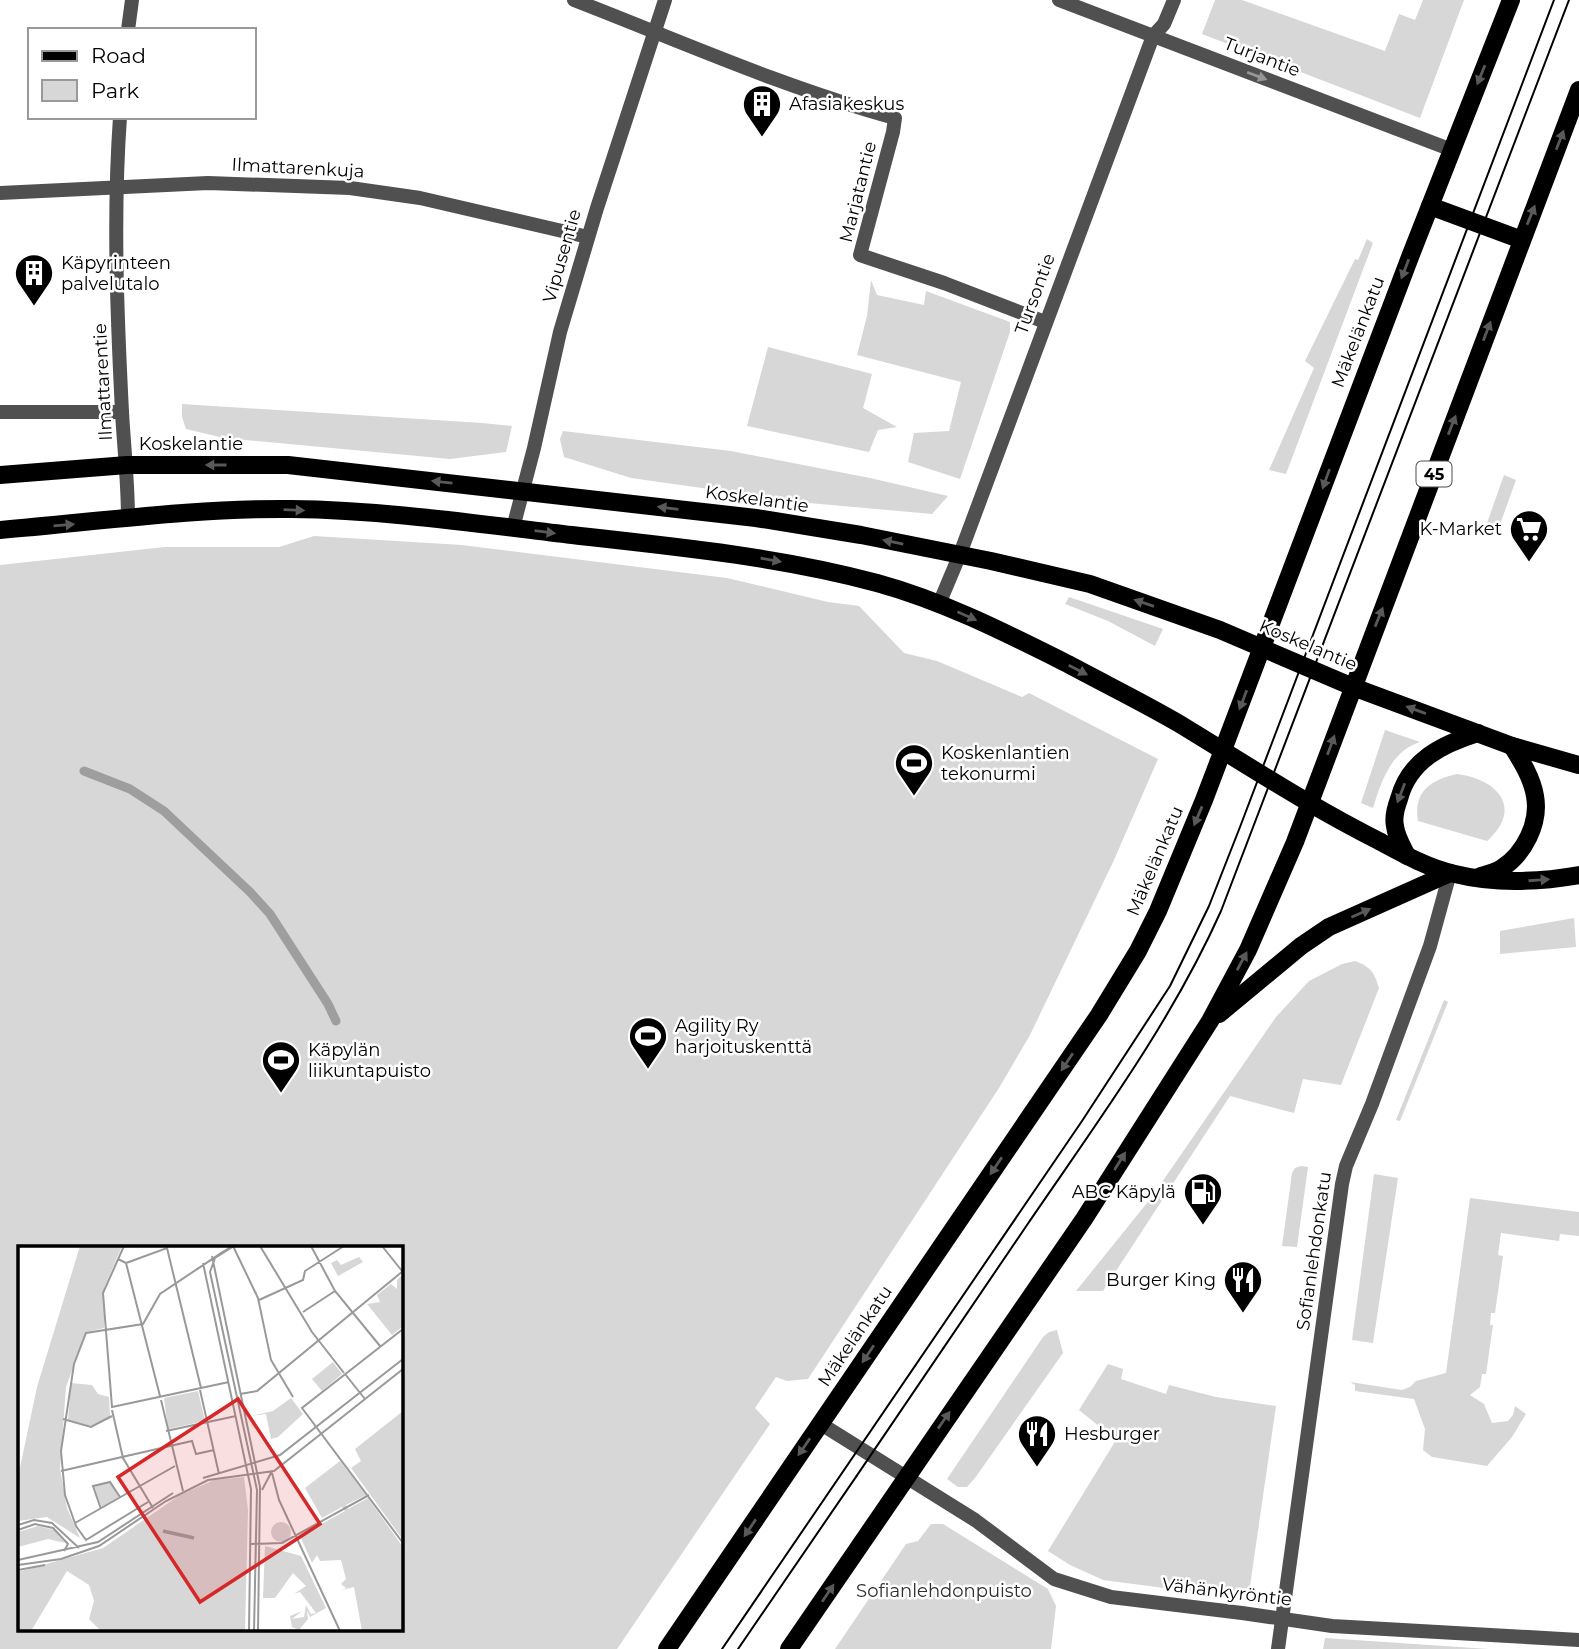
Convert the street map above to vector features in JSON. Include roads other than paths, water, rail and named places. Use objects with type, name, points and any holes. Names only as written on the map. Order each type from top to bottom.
[{"type":"main road","name":"Mäkelänkatu","points":[[667,1649],[1099,1015],[1138,951],[1158,911],[1223,752],[1430,205],[1511,0]]},
{"type":"main road","name":"45","points":[[1353,687],[1579,90]]},
{"type":"main road","points":[[1430,205],[1522,240]]},
{"type":"main road","name":"Koskelantie","points":[[0,475],[127,465],[288,466],[756,518],[960,554],[1090,584],[1220,630],[1353,687],[1513,746],[1579,765]]},
{"type":"main road","points":[[0,530],[290,509],[396,515],[513,528],[749,556],[815,568],[880,583],[939,604],[1017,638],[1146,705],[1340,822],[1407,856],[1450,873],[1475,878],[1536,881],[1579,875]]},
{"type":"main road","points":[[789,1649],[1084,1219],[1210,1021],[1248,950],[1282,874],[1353,687]]},
{"type":"main road","points":[[1407,856],[1394,824],[1401,790],[1414,768],[1427,756],[1444,744],[1478,733]]},
{"type":"main road","points":[[1475,878],[1500,870],[1517,856],[1527,841],[1534,822],[1535,797],[1513,746]]},
{"type":"main road","points":[[1210,1021],[1301,946],[1329,927],[1450,873]]},
{"type":"street","points":[[128,28],[132,0]]},
{"type":"street","name":"Marjatantie","points":[[574,0],[654,30],[682,44],[860,109],[895,118],[860,254],[1045,323]]},
{"type":"street","name":"Vipusentie","points":[[513,528],[560,332],[665,0]]},
{"type":"street","name":"Turjantie","points":[[1059,0],[1452,150]]},
{"type":"street","name":"Tursontie","points":[[939,604],[1153,36],[1164,24],[1174,0]]},
{"type":"street","name":"Ilmattarentie","points":[[120,119],[115,188],[117,295],[128,519]]},
{"type":"street","name":"Ilmattarenkuja","points":[[0,193],[236,183],[350,188],[420,198],[589,237]]},
{"type":"street","points":[[0,412],[122,412]]},
{"type":"street","name":"Sofianlehdonkatu","points":[[1278,1649],[1346,1166],[1372,1104],[1430,946],[1450,873]]},
{"type":"street","name":"Vähänkyröntie","points":[[821,1424],[975,1520],[1054,1579],[1111,1597],[1332,1626],[1579,1640]]},
{"type":"waterway","points":[[84,771],[130,789],[164,811],[250,892],[270,914],[328,1004],[336,1021]]},
{"type":"tram line","points":[[722,1649],[1082,1121],[1170,986],[1209,906],[1240,827],[1554,0]]},
{"type":"tram line","points":[[738,1649],[1106,1111],[1156,1033],[1201,953],[1221,911],[1569,0]]},
{"type":"place","name":"Afasiakeskus","points":[[762,138]]},
{"type":"place","name":"Käpyrinteen palvelutalo","points":[[34,307]]},
{"type":"place","name":"K-Market","points":[[1529,563]]},
{"type":"place","name":"Koskenlantien tekonurmi","points":[[914,797]]},
{"type":"place","name":"Agility Ry harjoituskenttä","points":[[648,1070]]},
{"type":"place","name":"Käpylän liikuntapuisto","points":[[281,1094]]},
{"type":"place","name":"ABC Käpylä","points":[[1203,1226]]},
{"type":"place","name":"Burger King","points":[[1243,1314]]},
{"type":"place","name":"Hesburger","points":[[1037,1468]]},
{"type":"park label","name":"Sofianlehdonpuisto","points":[[944,1591]]}]
